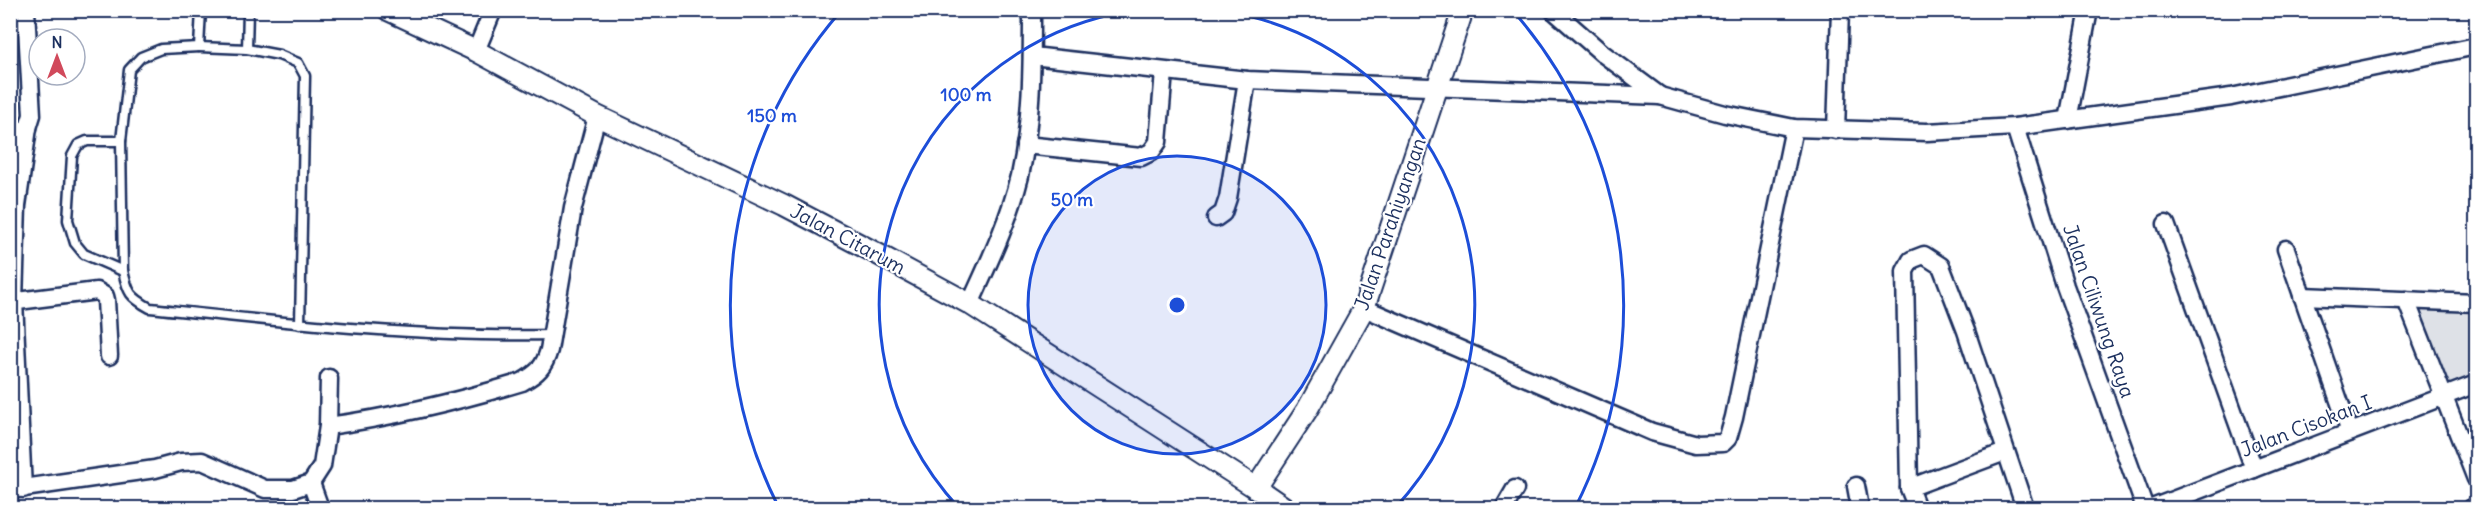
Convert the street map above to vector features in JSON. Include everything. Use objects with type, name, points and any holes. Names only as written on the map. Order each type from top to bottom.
[{"type":"street","points":[[26,10],[32,115],[28,128],[17,207],[12,301],[17,489],[155,469],[181,462],[202,461],[265,489],[293,489],[311,483],[322,466],[328,426],[329,378]]},
{"type":"street","name":"Jalan Citarum","points":[[388,10],[476,51],[597,116],[784,205],[970,304],[1285,508]]},
{"type":"street","points":[[476,51],[493,10]]},
{"type":"street","points":[[970,304],[1002,234],[1019,177],[1031,93],[1032,10]]},
{"type":"street","name":"Jalan Parahiyangan","points":[[1256,488],[1307,410],[1364,308],[1463,10]]},
{"type":"street","points":[[1553,10],[1602,53],[1660,96]]},
{"type":"street","points":[[1836,130],[1840,10]]},
{"type":"street","points":[[2068,120],[2089,10]]},
{"type":"street","points":[[1032,56],[1247,80],[1660,96],[1725,114],[1794,128],[1927,132],[2015,127],[2231,97],[2476,45]]},
{"type":"street","points":[[1025,145],[1141,157],[1151,152],[1158,142],[1164,72]]},
{"type":"street","points":[[1216,218],[1223,213],[1228,198],[1247,80]]},
{"type":"street","points":[[328,426],[388,417],[522,382],[537,374],[545,364],[553,335],[573,208],[597,116]]},
{"type":"street","name":"Jalan Ciliwung Raya","points":[[2015,127],[2065,286],[2145,508]]},
{"type":"street","points":[[10,134],[28,128]]},
{"type":"street","points":[[1364,308],[1652,432],[1696,444],[1723,443],[1728,438],[1734,417],[1794,128]]},
{"type":"street","points":[[2166,224],[2254,469]]},
{"type":"street","points":[[2286,249],[2350,432]]},
{"type":"street","points":[[1917,508],[1910,488],[1905,271],[1908,264],[1916,257],[1924,255],[1932,258],[1941,266],[1966,331],[2025,508]]},
{"type":"street","points":[[12,301],[97,291],[106,300],[109,356]]},
{"type":"street","points":[[2302,296],[2476,303]]},
{"type":"street","points":[[2406,300],[2476,479]]},
{"type":"street","name":"Jalan Cisokan I","points":[[2152,508],[2476,384]]},
{"type":"street","points":[[1910,488],[2005,452]]},
{"type":"street","points":[[311,483],[320,508]]},
{"type":"street","points":[[1856,486],[1860,508]]},
{"type":"street","points":[[1504,508],[1515,489]]},
{"type":"street","points":[[2472,508],[2476,507]]},
{"type":"lane","points":[[199,47],[201,10]]},
{"type":"lane","points":[[247,49],[248,10]]},
{"type":"lane","points":[[300,324],[305,76],[298,63],[279,55],[247,49],[199,47],[161,49],[141,57],[129,70],[121,141],[123,271],[126,286],[133,299],[150,308],[300,324],[513,336],[553,335]]},
{"type":"lane","points":[[121,141],[87,141],[78,145],[72,156],[68,220],[75,243],[84,254],[123,271]]},
{"type":"shaded area","points":[[2476,309],[2476,379],[2450,389],[2417,310]]}]
